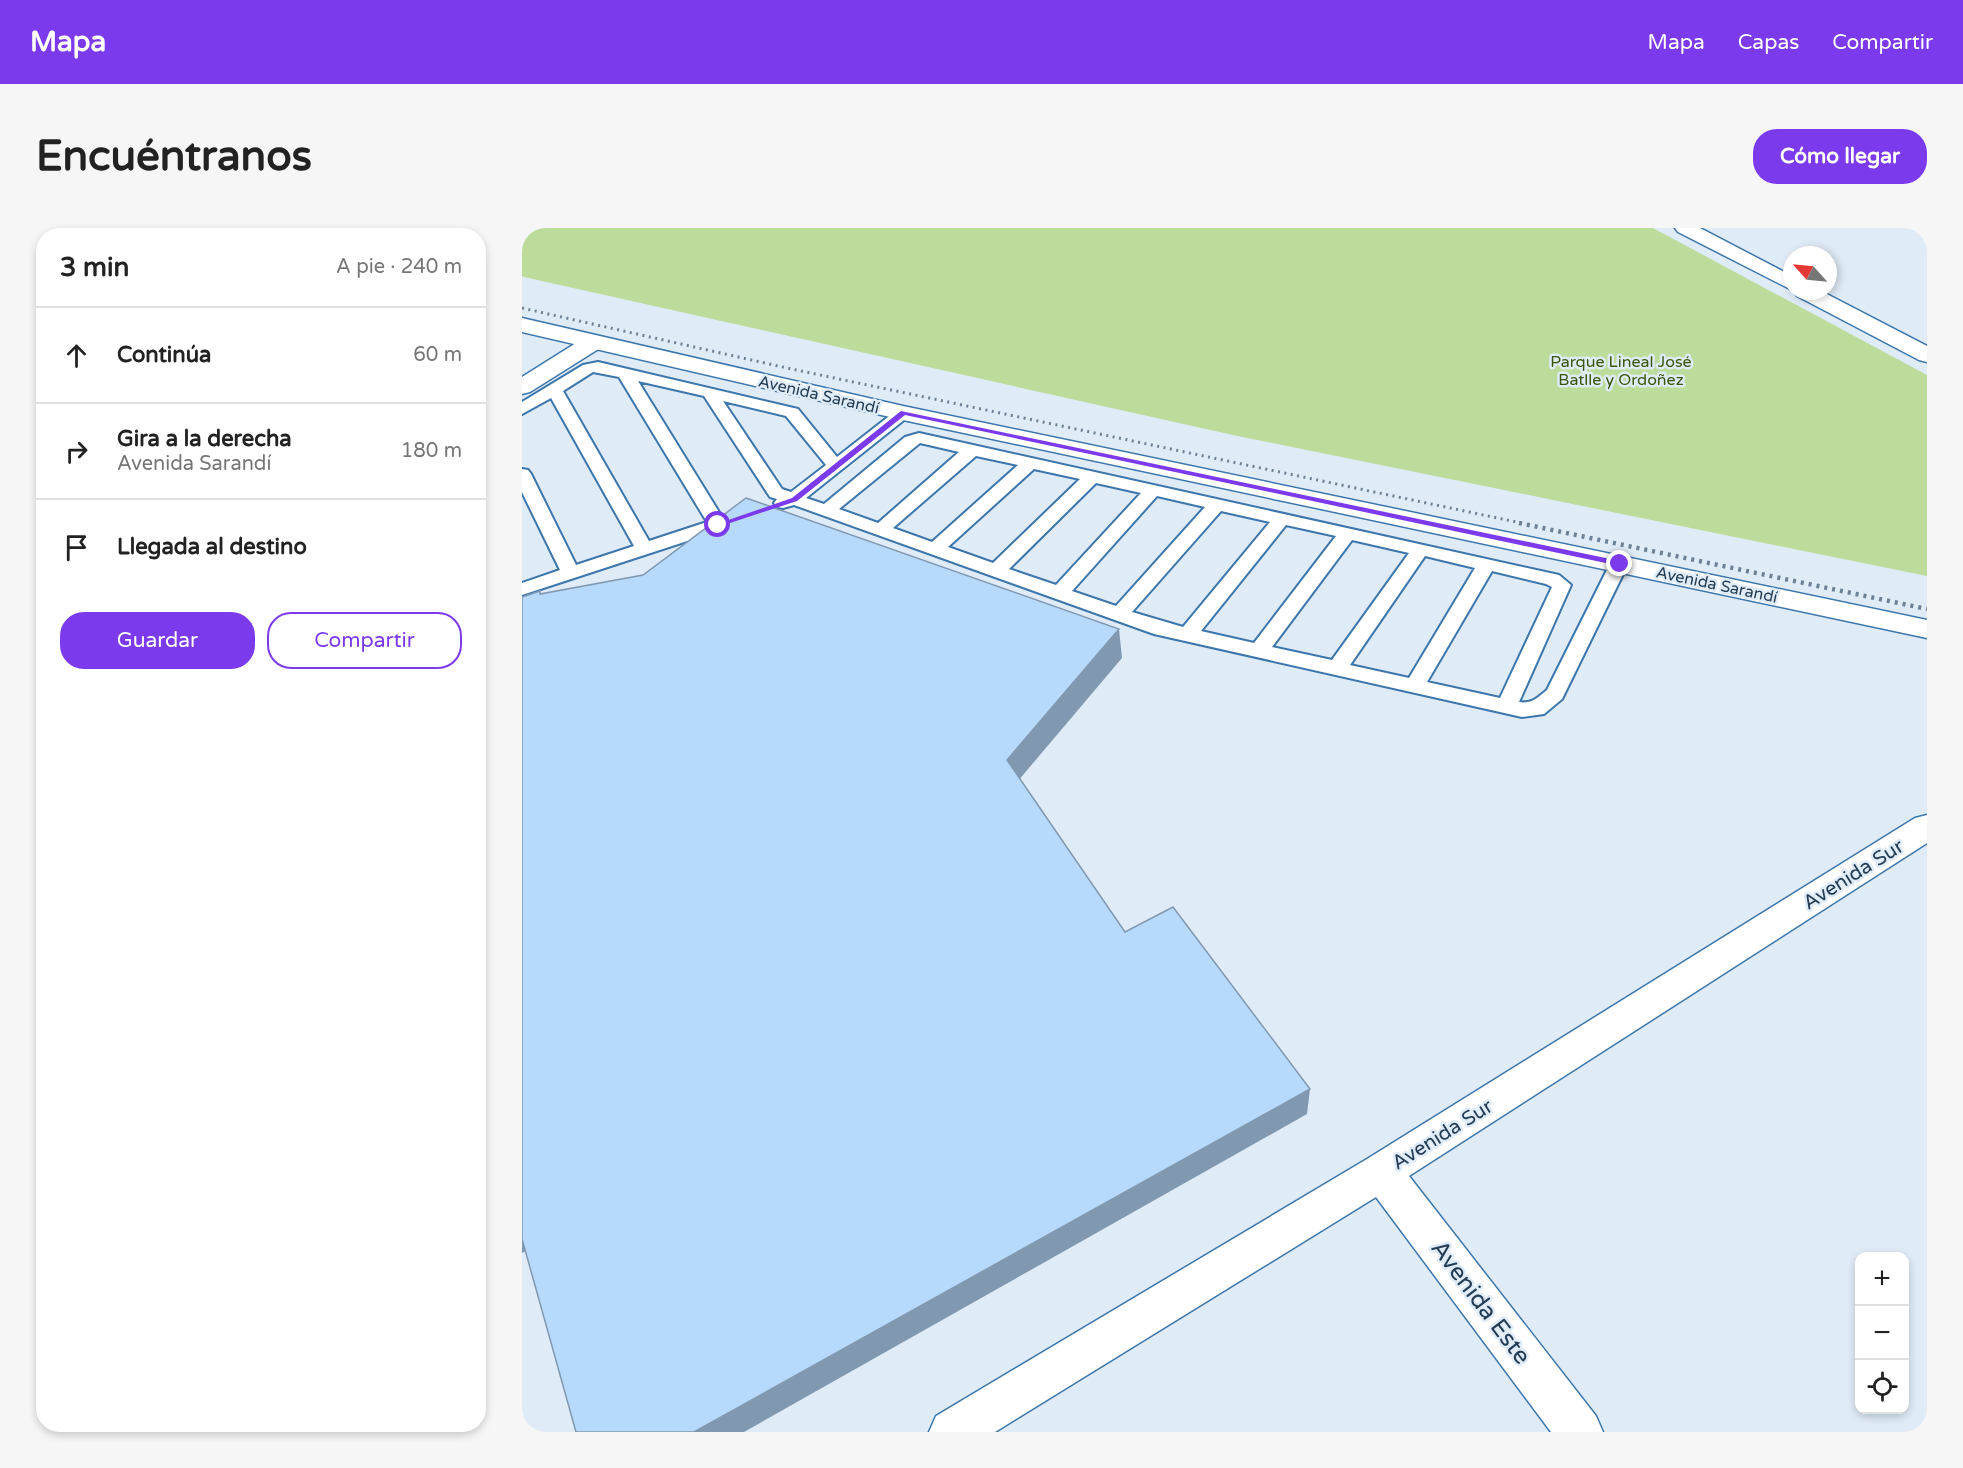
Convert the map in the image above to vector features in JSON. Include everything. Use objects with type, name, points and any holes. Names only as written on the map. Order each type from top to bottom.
[{"type":"street","points":[[1685,228],[1783,279]]},
{"type":"street","points":[[1822,300],[1927,355]]},
{"type":"street","name":"Avenida Sarandí","points":[[522,325],[903,413],[1927,628]]},
{"type":"street","points":[[522,387],[592,343]]},
{"type":"street","name":"Avenida Sur","points":[[952,1432],[1381,1172],[1927,827]]},
{"type":"street","name":"Avenida Este","points":[[1381,1172],[1580,1432]]},
{"type":"lane","points":[[522,409],[590,369],[598,367],[792,412],[836,466]]},
{"type":"lane","points":[[625,373],[718,525]]},
{"type":"lane","points":[[554,390],[645,549]]},
{"type":"lane","points":[[709,392],[776,493],[1161,629],[1506,707],[1522,710],[1537,709],[1555,694],[1620,564]]},
{"type":"lane","points":[[522,589],[794,499],[903,413]]},
{"type":"lane","points":[[826,511],[911,441],[919,438],[1552,579],[1562,585],[1506,707]]},
{"type":"lane","points":[[880,530],[972,450]]},
{"type":"lane","points":[[935,549],[1030,463]]},
{"type":"lane","points":[[522,474],[571,573]]},
{"type":"lane","points":[[996,571],[1092,477]]},
{"type":"lane","points":[[1059,593],[1153,490]]},
{"type":"lane","points":[[1119,615],[1217,505]]},
{"type":"lane","points":[[1187,635],[1282,519]]},
{"type":"lane","points":[[1259,651],[1347,534]]},
{"type":"lane","points":[[1336,669],[1420,550]]},
{"type":"lane","points":[[1414,686],[1486,565]]},
{"type":"green space","name":"Parque Lineal José Batlle y Ordoñez","points":[[522,228],[1653,228],[1783,298],[1783,300],[1787,300],[1927,375],[1927,576],[1233,435],[522,276]]},
{"type":"building","points":[[746,498],[1119,629],[1007,760],[1125,932],[1173,907],[1310,1089],[694,1432],[576,1432],[522,1239],[522,597],[540,591],[540,594],[643,575]]},
{"type":"railway","points":[[522,308],[787,368],[1526,524]]},
{"type":"railway","points":[[1519,523],[1927,609]]},
{"type":"route","points":[[718,525],[794,499],[903,413],[1620,564]]}]
